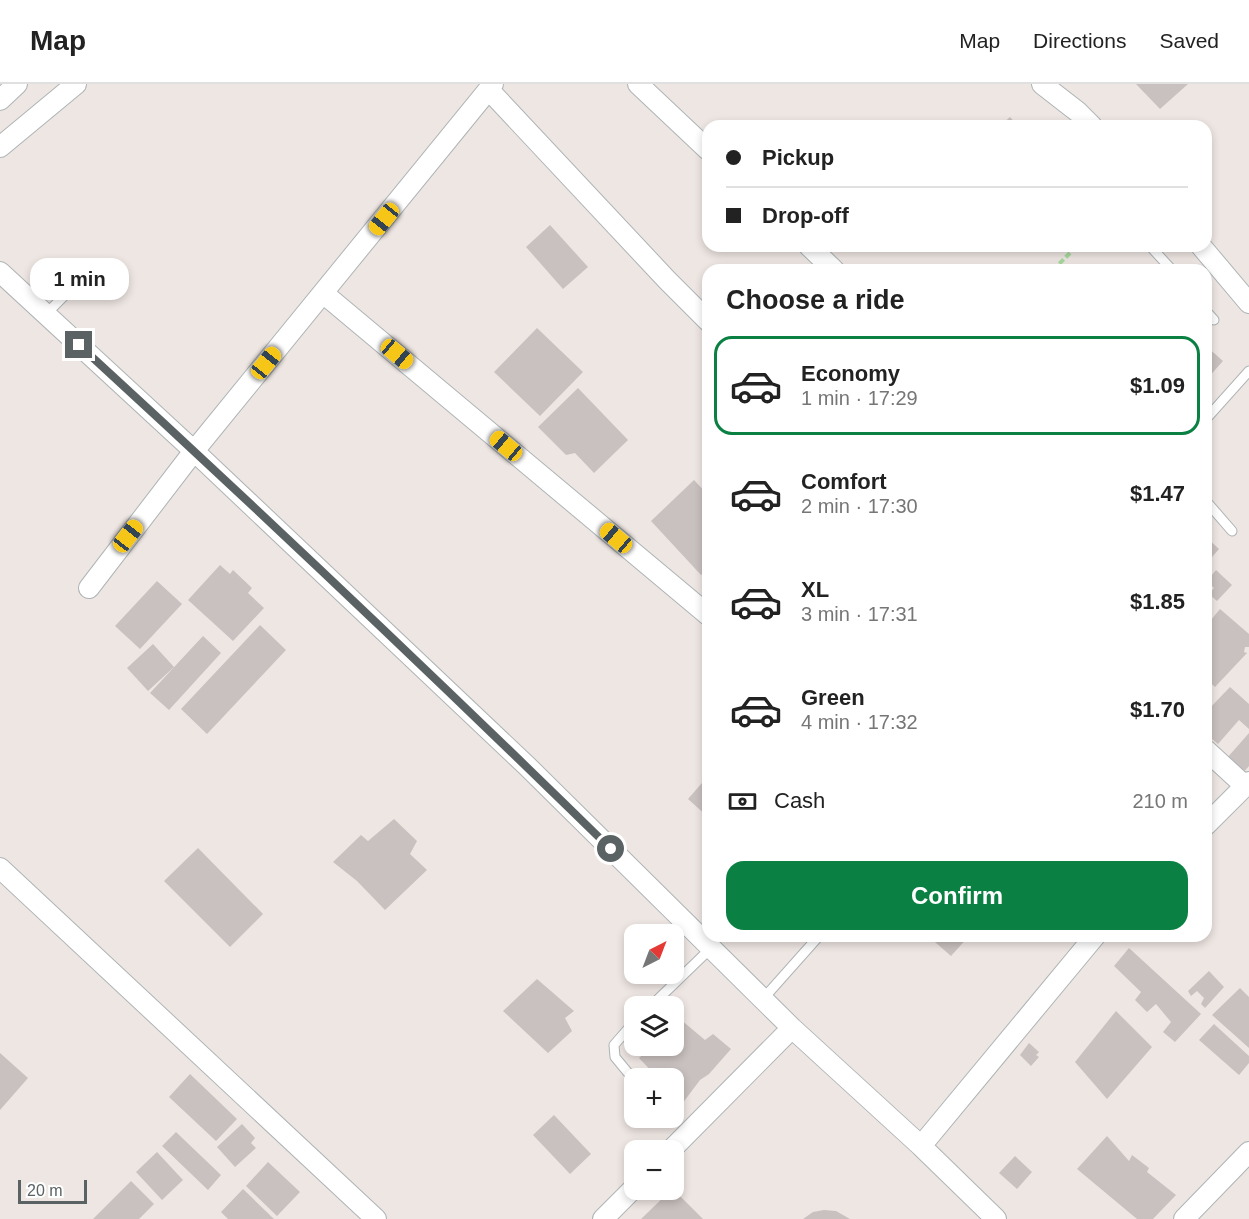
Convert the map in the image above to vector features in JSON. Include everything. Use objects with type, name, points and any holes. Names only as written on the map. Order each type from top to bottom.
[{"type":"street","points":[[0,100],[17,84]]},
{"type":"street","points":[[0,147],[76,84]]},
{"type":"street","points":[[638,84],[702,144]]},
{"type":"street","points":[[1042,84],[1086,120]]},
{"type":"street","points":[[89,588],[194,451],[491,87],[667,280],[702,315]]},
{"type":"street","points":[[815,252],[828,264]]},
{"type":"street","points":[[1212,269],[1249,303]]},
{"type":"street","points":[[0,272],[194,451],[527,766],[702,939]]},
{"type":"street","points":[[323,292],[702,610]]},
{"type":"street","points":[[1212,755],[1247,784],[1212,819]]},
{"type":"street","points":[[0,868],[376,1219]]},
{"type":"street","points":[[705,942],[792,1028],[921,1146],[996,1219]]},
{"type":"street","points":[[921,1146],[1089,942]]},
{"type":"street","points":[[681,1140],[792,1028]]},
{"type":"street","points":[[1184,1219],[1249,1152]]},
{"type":"street","points":[[603,1219],[624,1198]]},
{"type":"lane","points":[[1156,252],[1166,264]]},
{"type":"lane","points":[[46,314],[73,287]]},
{"type":"lane","points":[[1212,412],[1249,371]]},
{"type":"lane","points":[[1212,508],[1232,531]]},
{"type":"lane","points":[[763,999],[814,942]]},
{"type":"lane","points":[[661,996],[711,948]]},
{"type":"lane","points":[[624,1034],[614,1045],[615,1058],[624,1068]]},
{"type":"path","points":[[1059,264],[1071,252]]},
{"type":"building","points":[[1136,84],[1188,84],[1160,109]]},
{"type":"building","points":[[550,225],[588,267],[563,289],[526,247]]},
{"type":"building","points":[[537,328],[583,372],[540,416],[494,372]]},
{"type":"building","points":[[1212,351],[1223,361],[1212,373]]},
{"type":"building","points":[[578,388],[628,440],[594,473],[575,453],[566,455],[538,427]]},
{"type":"building","points":[[694,480],[702,489],[702,574],[701,575],[651,521]]},
{"type":"building","points":[[1212,543],[1219,549],[1212,557]]},
{"type":"building","points":[[220,565],[230,574],[233,570],[252,588],[248,593],[264,608],[233,641],[188,600]]},
{"type":"building","points":[[1216,570],[1232,585],[1217,601],[1212,597],[1214,588],[1212,575]]},
{"type":"building","points":[[157,581],[182,604],[140,649],[115,626]]},
{"type":"building","points":[[1220,609],[1249,634],[1249,647],[1245,647],[1244,652],[1247,653],[1215,687],[1212,684],[1212,619]]},
{"type":"building","points":[[260,625],[286,650],[207,734],[181,709]]},
{"type":"building","points":[[203,636],[221,653],[169,710],[150,693]]},
{"type":"building","points":[[153,644],[174,667],[148,691],[127,668]]},
{"type":"building","points":[[1230,687],[1249,704],[1249,729],[1239,720],[1218,744],[1212,739],[1212,706]]},
{"type":"building","points":[[1249,733],[1249,766],[1243,773],[1227,758]]},
{"type":"building","points":[[702,783],[702,812],[688,799]]},
{"type":"building","points":[[394,819],[417,841],[410,854],[427,870],[385,910],[357,881],[333,862],[361,835],[368,841]]},
{"type":"building","points":[[198,848],[263,914],[230,947],[164,881]]},
{"type":"building","points":[[935,942],[964,942],[951,956]]},
{"type":"building","points":[[1129,948],[1201,1014],[1175,1042],[1163,1032],[1171,1022],[1156,1004],[1147,1012],[1135,1000],[1141,992],[1114,966]]},
{"type":"building","points":[[1209,971],[1224,987],[1205,1008],[1201,1004],[1204,998],[1197,991],[1191,996],[1188,991]]},
{"type":"building","points":[[537,979],[574,1011],[565,1018],[572,1031],[548,1053],[503,1011]]},
{"type":"building","points":[[1240,988],[1249,997],[1249,1048],[1212,1015]]},
{"type":"building","points":[[1116,1011],[1152,1047],[1107,1099],[1075,1062]]},
{"type":"building","points":[[684,1022],[705,1040],[713,1034],[731,1049],[709,1074],[700,1080],[684,1101],[684,1068],[648,1068],[639,1058],[641,1056],[684,1056]]},
{"type":"building","points":[[1214,1024],[1249,1056],[1249,1063],[1239,1075],[1199,1040]]},
{"type":"building","points":[[1029,1043],[1039,1052],[1036,1055],[1039,1057],[1031,1066],[1020,1055]]},
{"type":"building","points":[[0,1053],[28,1078],[0,1110]]},
{"type":"building","points":[[190,1074],[237,1119],[216,1141],[169,1097]]},
{"type":"building","points":[[554,1115],[591,1154],[570,1174],[533,1135]]},
{"type":"building","points":[[242,1124],[255,1138],[251,1143],[256,1148],[235,1167],[217,1147]]},
{"type":"building","points":[[176,1132],[221,1175],[208,1190],[162,1146]]},
{"type":"building","points":[[1107,1136],[1129,1161],[1132,1155],[1149,1168],[1147,1172],[1176,1195],[1153,1219],[1137,1219],[1077,1169]]},
{"type":"building","points":[[157,1152],[183,1180],[162,1200],[136,1172]]},
{"type":"building","points":[[1015,1156],[1032,1172],[1017,1189],[999,1173]]},
{"type":"building","points":[[268,1162],[300,1192],[277,1216],[246,1186]]},
{"type":"building","points":[[131,1181],[154,1204],[139,1219],[93,1219]]},
{"type":"building","points":[[243,1189],[274,1219],[228,1219],[221,1212]]},
{"type":"building","points":[[661,1200],[684,1200],[703,1219],[641,1219]]},
{"type":"building","points":[[836,1211],[850,1219],[803,1219],[813,1212]]},
{"type":"route","points":[[79,345],[228,482],[527,766],[611,849]]}]
